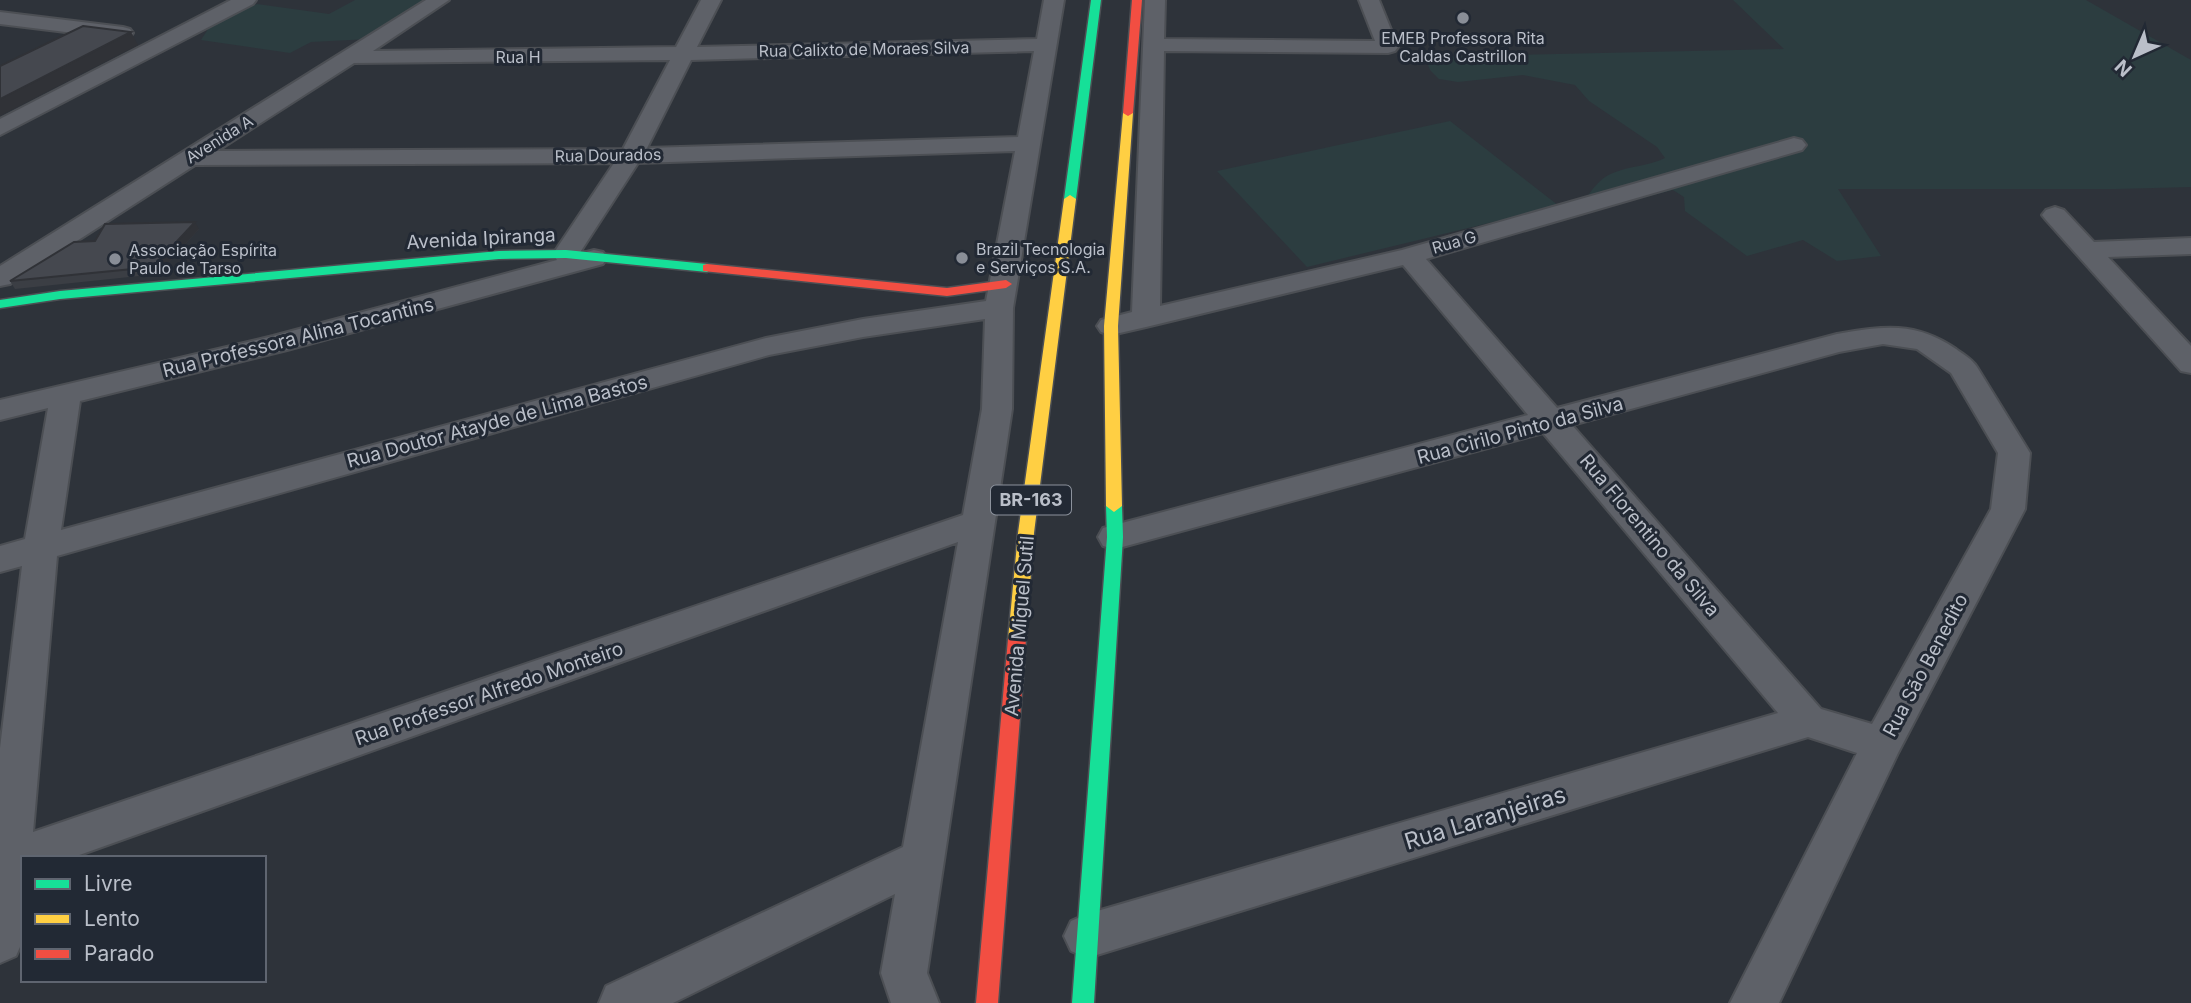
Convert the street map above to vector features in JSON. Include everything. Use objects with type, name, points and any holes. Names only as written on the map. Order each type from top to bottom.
[{"type":"main road","name":"Avenida Miguel Sutil","points":[[987,1003],[1026,533],[1096,0]]},
{"type":"main road","points":[[1083,1003],[1115,537],[1111,326],[1137,0]]},
{"type":"main road","name":"Avenida Ipiranga","points":[[0,304],[60,295],[374,265],[499,255],[566,254],[1002,296]]},
{"type":"street","points":[[0,128],[246,0]]},
{"type":"street","name":"Avenida A","points":[[0,278],[439,0]]},
{"type":"street","points":[[566,254],[631,156],[710,0]]},
{"type":"street","points":[[906,993],[920,860],[997,409],[1002,296],[1054,0]]},
{"type":"street","points":[[1146,319],[1155,0]]},
{"type":"street","points":[[1154,45],[1388,47],[1369,0]]},
{"type":"street","points":[[8,19],[48,5]]},
{"type":"street","points":[[8,19],[170,40]]},
{"type":"street","name":"Rua Calixto de Moraes Silva","points":[[684,53],[1045,45]]},
{"type":"street","name":"Rua H","points":[[352,57],[537,57],[684,53]]},
{"type":"street","name":"Rua Dourados","points":[[187,158],[631,156],[1028,144]]},
{"type":"street","name":"Rua G","points":[[1111,326],[1409,256],[1794,145]]},
{"type":"street","points":[[2055,215],[2191,364]]},
{"type":"street","points":[[2087,250],[2191,246]]},
{"type":"street","name":"Rua Florentino da Silva","points":[[1409,256],[1808,721]]},
{"type":"street","name":"Rua Professora Alina Tocantins","points":[[0,410],[277,344],[594,258]]},
{"type":"street","name":"Rua Doutor Atayde de Lima Bastos","points":[[0,559],[766,347],[1002,296]]},
{"type":"street","name":"Rua Cirilo Pinto da Silva","points":[[1115,537],[1837,343],[1883,335],[1925,341]]},
{"type":"street","name":"Rua São Benedito","points":[[1754,1003],[1882,744],[2008,509],[2014,453],[1962,367],[1925,341]]},
{"type":"street","points":[[0,941],[5,861],[41,547],[66,394]]},
{"type":"street","name":"Rua Professor Alfredo Monteiro","points":[[5,861],[979,522]]},
{"type":"street","points":[[1808,721],[1882,744]]},
{"type":"street","name":"Rua Laranjeiras","points":[[1087,936],[1808,721]]},
{"type":"street","points":[[623,1003],[920,860]]},
{"type":"shaded area","points":[[355,0],[430,0],[369,39],[311,42],[290,53],[201,40],[210,26],[257,4],[329,14]]},
{"type":"shaded area","points":[[1733,0],[2086,0],[2191,60],[2191,187],[1838,189],[1881,256],[1837,261],[1803,240],[1747,256],[1685,211],[1684,197],[1673,190],[1572,216],[1606,176],[1665,158],[1657,147],[1589,101],[1575,85],[1523,75],[1458,82],[1439,79],[1430,70],[1425,57],[1784,49]]},
{"type":"shaded area","points":[[1450,121],[1559,206],[1307,267],[1217,171]]},
{"type":"building","points":[[83,26],[131,32],[0,99],[0,66]]},
{"type":"building","name":"Associação Espírita Paulo de Tarso","points":[[195,222],[153,267],[10,281],[74,242],[95,241],[105,224]]},
{"type":"traffic: fast","points":[[1070,199],[1096,0]]},
{"type":"traffic: fast","points":[[0,304],[60,295],[499,255],[566,254],[707,268]]},
{"type":"traffic: fast","points":[[1083,1003],[1115,537],[1114,506]]},
{"type":"traffic: slow","points":[[1114,506],[1111,326],[1128,113]]},
{"type":"traffic: slow","points":[[1017,639],[1026,533],[1070,199]]},
{"type":"traffic: jam","points":[[1128,113],[1137,0]]},
{"type":"traffic: jam","points":[[707,268],[947,292],[1006,284]]},
{"type":"traffic: jam","points":[[987,1003],[1017,639]]},
{"type":"place","name":"EMEB Professora Rita Caldas Castrillon","points":[[1463,18]]},
{"type":"place","name":"Brazil Tecnologia e Serviços S.A.","points":[[962,258]]},
{"type":"place","name":"Associação Espírita Paulo de Tarso","points":[[115,259]]}]
